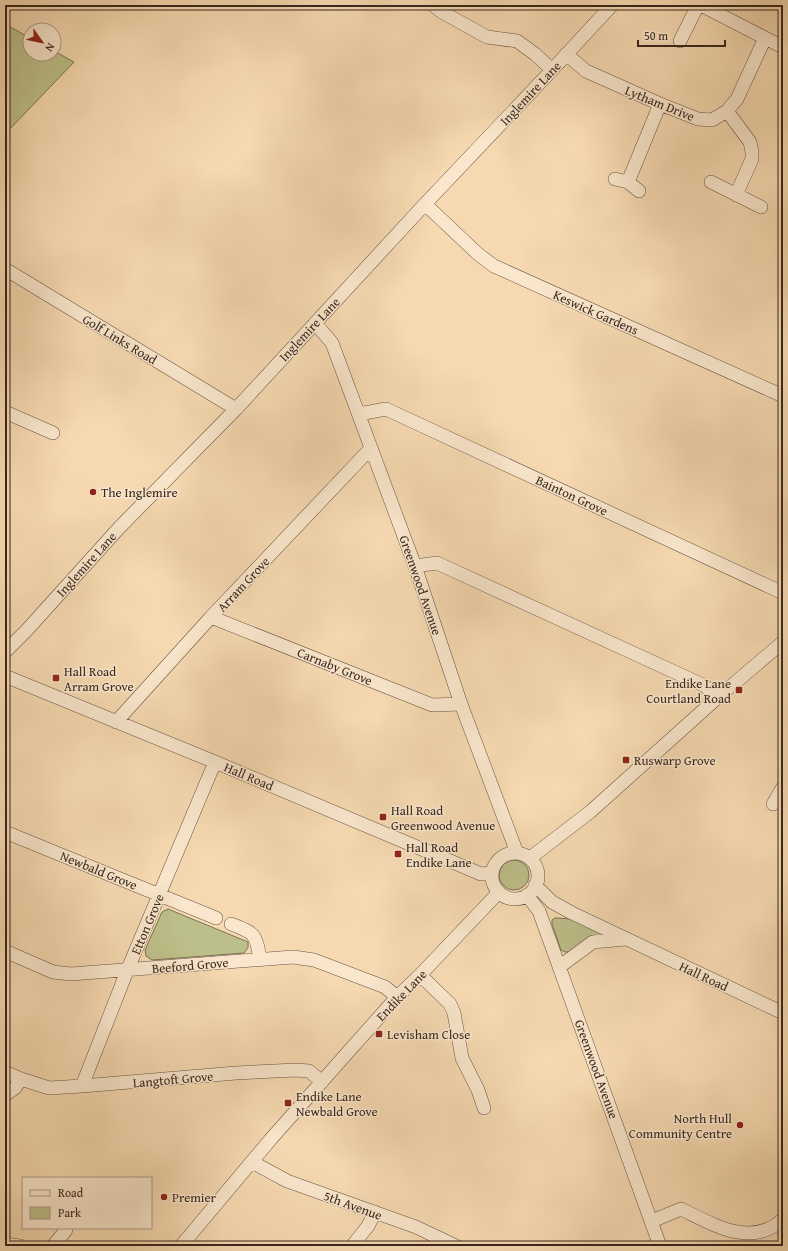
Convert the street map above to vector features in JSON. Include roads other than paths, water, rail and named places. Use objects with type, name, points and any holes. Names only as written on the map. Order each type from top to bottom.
[{"type":"street","points":[[433,5],[442,12],[487,37],[517,41],[535,54],[552,70]]},
{"type":"street","name":"Inglemire Lane","points":[[5,652],[26,631],[118,529],[236,408],[612,5]]},
{"type":"street","points":[[680,41],[700,5],[783,47]]},
{"type":"street","name":"Lytham Drive","points":[[566,54],[586,71],[698,120],[712,120],[727,111],[737,99],[765,38]]},
{"type":"street","points":[[639,191],[621,180],[660,104]]},
{"type":"street","points":[[727,111],[750,142],[752,152],[752,159],[736,195]]},
{"type":"street","points":[[711,182],[761,207]]},
{"type":"street","name":"Keswick Gardens","points":[[425,204],[478,254],[494,266],[783,396]]},
{"type":"street","name":"Golf Links Road","points":[[5,269],[236,408]]},
{"type":"street","name":"Greenwood Avenue","points":[[315,323],[332,343],[415,566],[461,704],[518,853]]},
{"type":"street","name":"Bainton Grove","points":[[359,414],[386,409],[783,593]]},
{"type":"street","points":[[5,412],[53,433]]},
{"type":"street","name":"Arram Grove","points":[[116,722],[211,617],[371,448]]},
{"type":"street","points":[[415,566],[437,563],[705,686],[717,698]]},
{"type":"street","name":"Carnaby Grove","points":[[211,617],[432,705],[461,704]]},
{"type":"street","points":[[530,858],[590,812],[717,698],[782,647]]},
{"type":"street","name":"Hall Road","points":[[5,676],[482,874],[492,873]]},
{"type":"street","name":"Etton Grove","points":[[82,1086],[128,970],[215,762]]},
{"type":"street","points":[[773,804],[783,787]]},
{"type":"street","name":"Newbald Grove","points":[[5,832],[216,918]]},
{"type":"street","points":[[518,853],[530,858],[536,866],[538,876],[531,890],[518,898],[508,897],[499,892],[494,886],[492,873],[496,862],[505,855],[518,853]]},
{"type":"street","name":"Greenwood Avenue","points":[[531,890],[660,1246]]},
{"type":"street","name":"Hall Road","points":[[531,890],[625,939],[783,1013]]},
{"type":"street","name":"Endike Lane","points":[[181,1246],[270,1140],[397,997],[499,892]]},
{"type":"street","points":[[231,924],[244,929],[254,936],[258,946],[260,959],[293,957],[314,960],[385,987],[397,997]]},
{"type":"street","name":"Hall Road","points":[[559,967],[593,942],[625,939]]},
{"type":"street","name":"Beeford Grove","points":[[5,951],[53,972],[71,974],[260,959]]},
{"type":"street","points":[[420,975],[450,1004],[454,1013],[462,1058],[478,1090],[484,1108]]},
{"type":"street","name":"Langtoft Grove","points":[[5,1072],[49,1088],[236,1073],[296,1070],[309,1071],[322,1082]]},
{"type":"street","points":[[5,1095],[15,1088],[21,1079]]},
{"type":"street","name":"5th Avenue","points":[[252,1162],[287,1181],[416,1227],[456,1246]]},
{"type":"street","points":[[652,1221],[681,1209],[730,1231],[755,1233],[775,1227],[783,1219]]},
{"type":"street","points":[[352,1246],[368,1226],[375,1212]]},
{"type":"street","points":[[53,1246],[66,1230],[65,1229]]},
{"type":"street","points":[[5,1244],[20,1246]]},
{"type":"place","name":"The Inglemire","points":[[93,492]]},
{"type":"place","name":"Hall Road Arram Grove","points":[[56,678]]},
{"type":"place","name":"Endike Lane Courtland Road","points":[[739,690]]},
{"type":"place","name":"Ruswarp Grove","points":[[626,760]]},
{"type":"place","name":"Hall Road Greenwood Avenue","points":[[383,817]]},
{"type":"place","name":"Hall Road Endike Lane","points":[[398,854]]},
{"type":"place","name":"Levisham Close","points":[[379,1034]]},
{"type":"place","name":"Endike Lane Newbald Grove","points":[[288,1103]]},
{"type":"place","name":"North Hull Community Centre","points":[[740,1125]]},
{"type":"place","name":"Premier","points":[[164,1197]]}]
